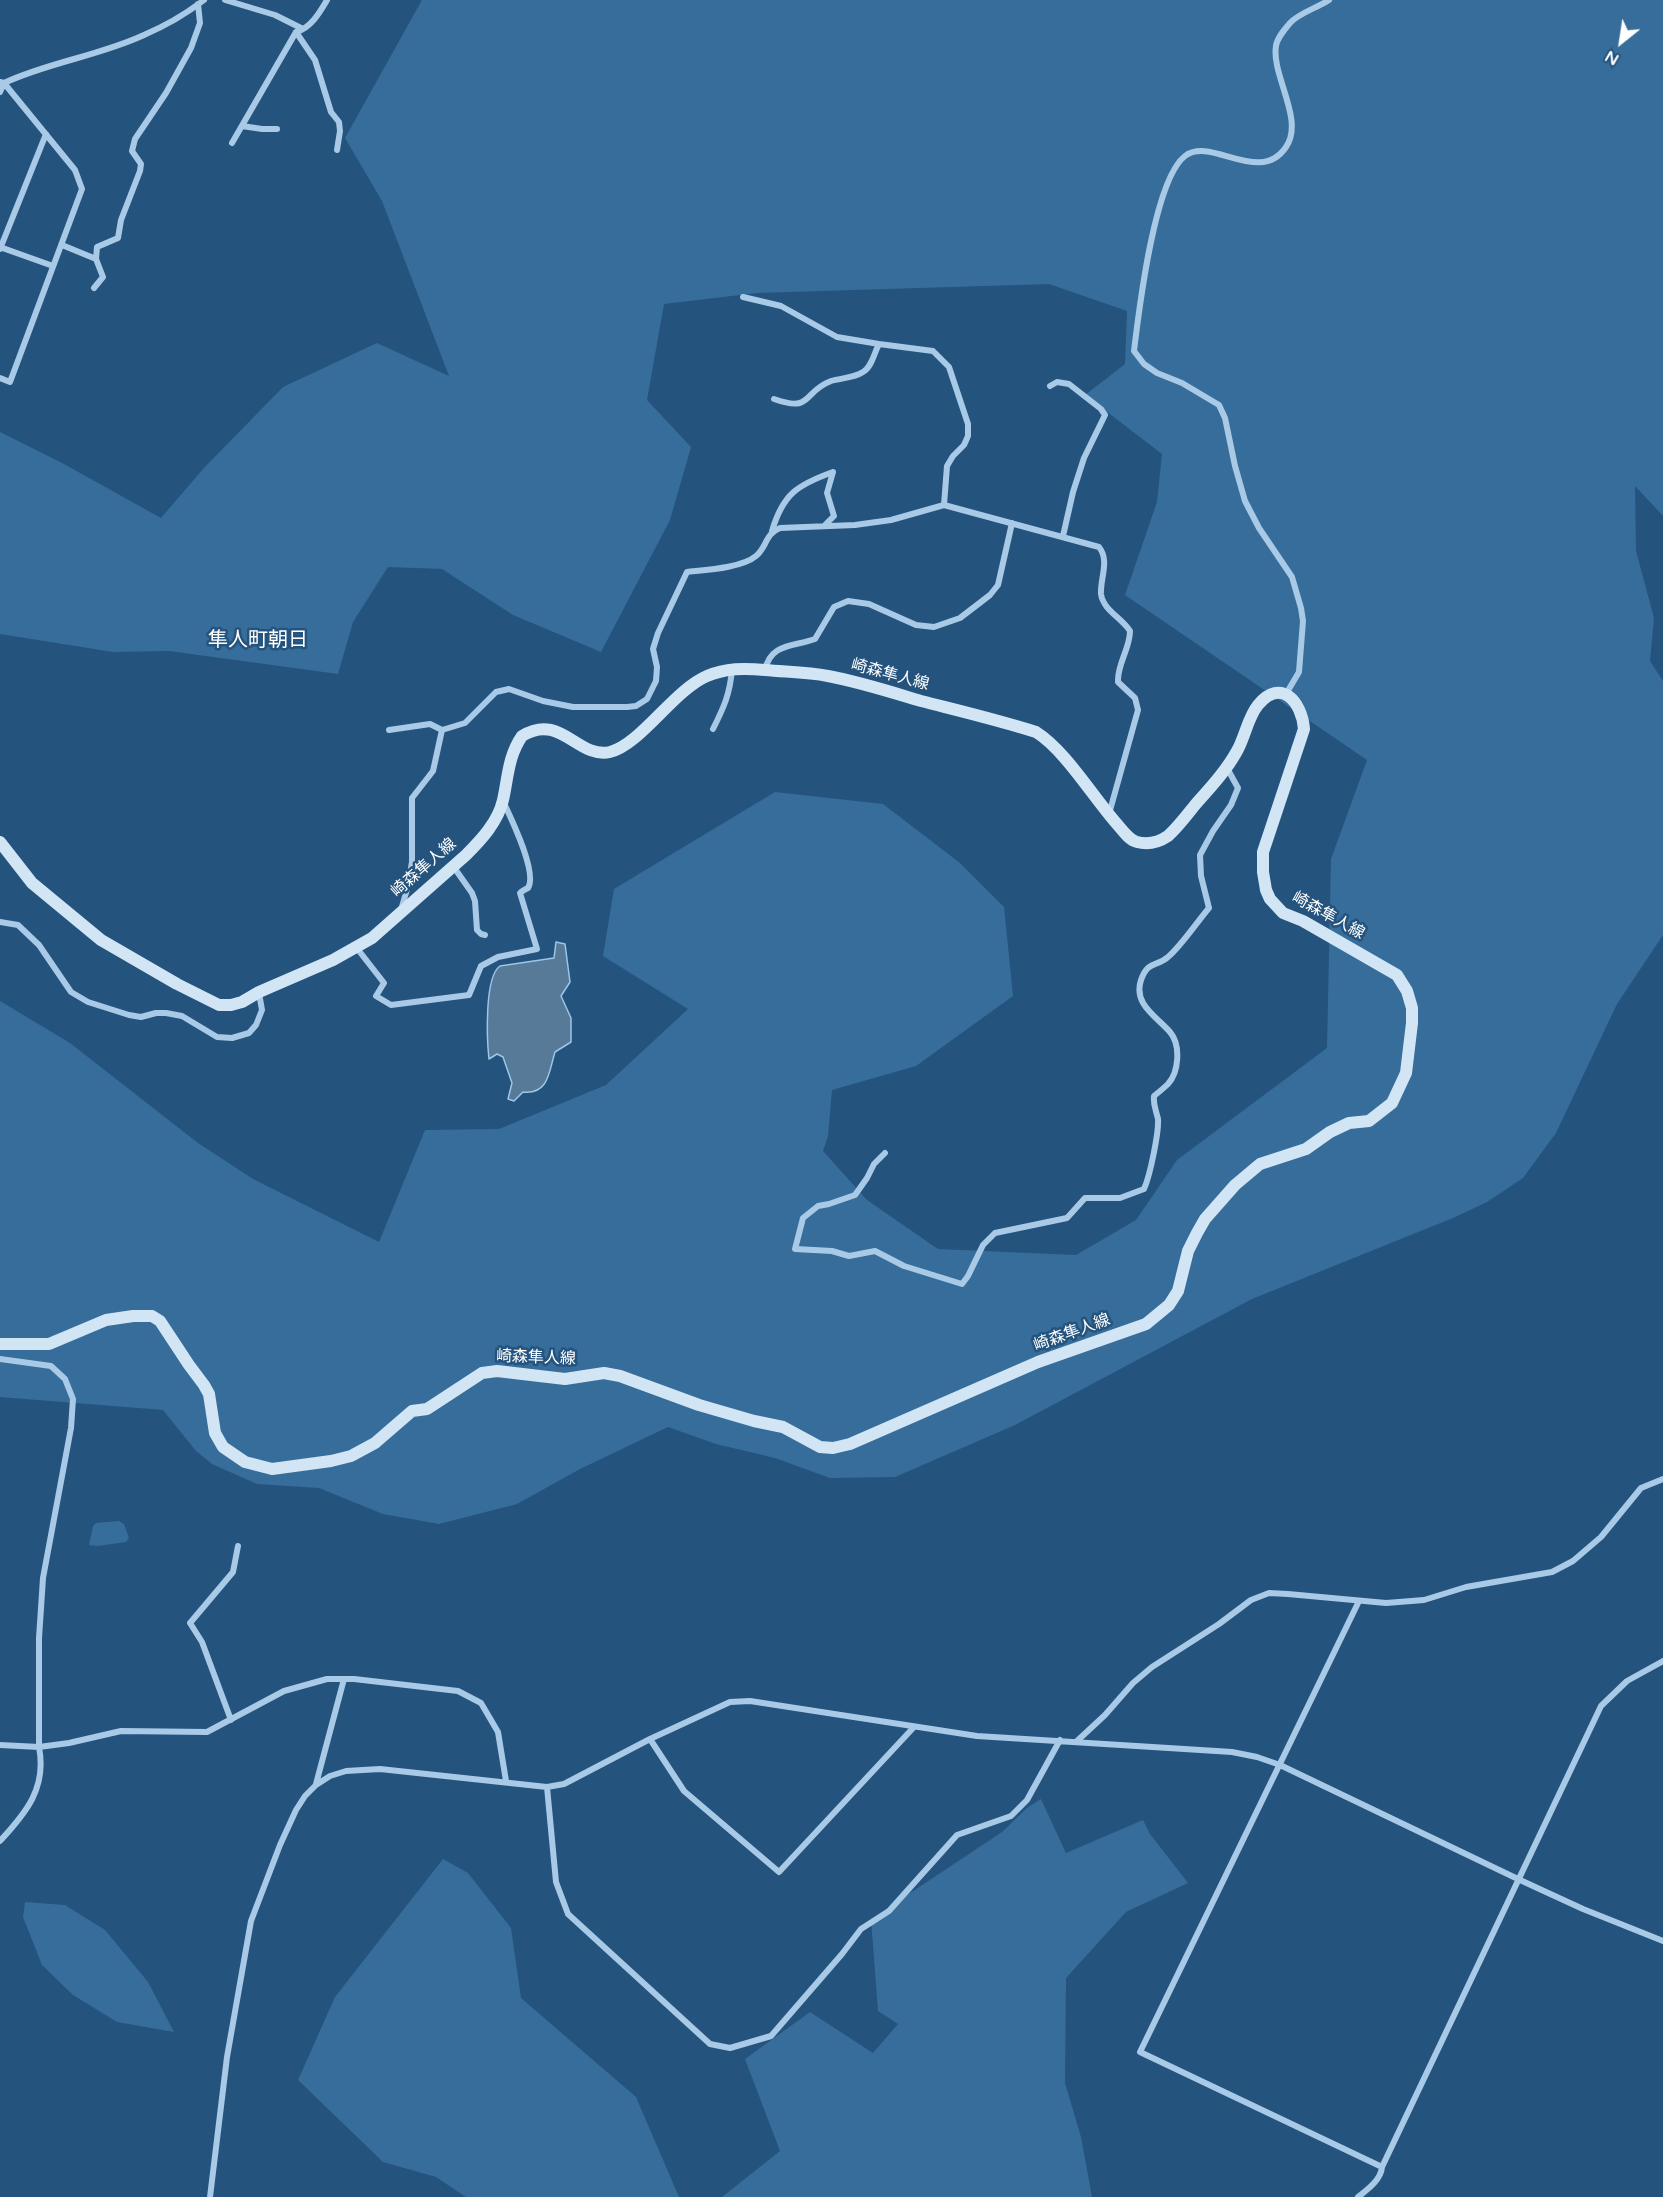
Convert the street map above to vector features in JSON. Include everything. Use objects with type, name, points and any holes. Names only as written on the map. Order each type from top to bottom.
[{"type":"main road","name":"崎森隼人線","points":[[0,842],[32,883],[101,940],[193,993],[219,1005],[231,1005],[333,960],[372,938],[452,866],[480,840],[500,811],[514,750],[522,736],[539,729],[555,730],[590,750],[610,752],[629,742],[691,686],[706,676],[732,669],[752,668],[795,671],[831,677],[1036,732],[1054,746],[1131,840],[1146,843],[1159,841],[1168,835],[1227,767],[1238,750],[1256,707],[1274,694],[1286,694],[1297,703],[1304,729],[1263,852],[1266,890],[1270,899],[1283,913],[1303,921],[1397,975],[1407,991],[1412,1008],[1412,1023],[1406,1073],[1392,1103],[1369,1121],[1349,1123],[1330,1132],[1306,1149],[1260,1164],[1235,1185],[1205,1219],[1197,1233],[1188,1251],[1178,1291],[1169,1305],[1146,1324],[1038,1362],[850,1444],[833,1448],[820,1447],[783,1426],[699,1405],[620,1376],[604,1373],[565,1379],[497,1371],[482,1373],[427,1409],[412,1411],[375,1443],[351,1456],[273,1469],[245,1462],[223,1447],[215,1433],[209,1394],[160,1321],[152,1316],[106,1320],[49,1344],[0,1344]]},
{"type":"street","points":[[225,0],[275,15],[304,30]]},
{"type":"street","points":[[232,143],[296,32],[304,30],[327,0]]},
{"type":"street","points":[[1286,694],[1299,672],[1303,621],[1301,608],[1292,577],[1259,528],[1245,501],[1225,418],[1219,405],[1182,383],[1157,373],[1144,364],[1134,351],[1142,284],[1160,205],[1171,173],[1187,154],[1198,152],[1257,163],[1272,161],[1280,154],[1292,138],[1293,125],[1281,78],[1276,44],[1292,21],[1329,0]]},
{"type":"street","points":[[2,83],[28,72],[144,35],[201,2]]},
{"type":"street","points":[[94,288],[103,277],[96,259],[96,247],[118,238],[121,220],[140,171],[141,164],[132,151],[135,139],[166,93],[191,48],[200,23],[201,2]]},
{"type":"street","points":[[296,32],[315,60],[331,112],[339,122],[337,150]]},
{"type":"street","points":[[0,92],[2,83]]},
{"type":"street","points":[[0,378],[10,382],[82,189],[75,170],[2,83]]},
{"type":"street","points":[[242,126],[277,129]]},
{"type":"street","points":[[46,134],[0,248],[53,266]]},
{"type":"street","points":[[62,244],[96,259]]},
{"type":"street","points":[[743,297],[782,306],[837,337],[933,351],[949,367],[968,424],[968,436],[964,445],[946,466],[944,505]]},
{"type":"street","points":[[774,399],[795,405],[805,402],[831,381],[862,373],[872,360],[879,344]]},
{"type":"street","points":[[1050,386],[1058,382],[1069,384],[1101,409],[1105,415],[1084,458],[1073,492],[1063,537]]},
{"type":"street","points":[[389,730],[430,724],[442,730],[465,723],[496,692],[508,688],[543,701],[573,707],[636,706],[647,699],[656,681],[657,667],[653,649],[658,633],[687,572],[730,566],[756,556],[772,531],[781,506],[791,492],[802,484],[833,472],[827,493],[834,516],[824,526]]},
{"type":"street","points":[[772,531],[791,526],[824,526],[891,520],[944,505],[1099,547],[1104,552],[1105,558],[1101,592],[1103,602],[1130,631],[1130,638],[1118,673],[1118,682],[1135,698],[1138,710],[1109,815]]},
{"type":"street","points":[[764,670],[768,658],[776,650],[815,639],[834,607],[849,601],[869,604],[916,625],[934,627],[960,618],[990,596],[998,585],[1012,523]]},
{"type":"street","points":[[713,729],[731,689],[732,669]]},
{"type":"street","points":[[400,911],[408,886],[412,862],[412,798],[433,771],[442,730]]},
{"type":"street","points":[[885,1153],[874,1164],[855,1195],[819,1206],[803,1218],[795,1249],[832,1251],[849,1256],[875,1251],[904,1266],[962,1284],[983,1245],[995,1233],[1067,1218],[1085,1198],[1120,1198],[1144,1189],[1150,1176],[1158,1120],[1153,1105],[1154,1096],[1169,1084],[1174,1075],[1177,1050],[1172,1034],[1146,1009],[1139,992],[1142,978],[1150,965],[1167,958],[1209,908],[1201,876],[1200,855],[1231,805],[1238,788],[1227,767]]},
{"type":"street","points":[[356,947],[384,983],[376,996],[391,1005],[469,995],[482,966],[498,957],[537,949],[520,893],[528,888],[530,880],[526,855],[503,800]]},
{"type":"street","points":[[0,855],[12,860]]},
{"type":"street","points":[[452,866],[470,888],[475,901],[477,930],[485,935]]},
{"type":"street","points":[[0,922],[18,925],[39,945],[71,992],[88,1002],[129,1016],[141,1017],[166,1013],[182,1016],[217,1037],[232,1038],[249,1033],[256,1025],[262,1010],[259,992]]},
{"type":"street","points":[[0,1359],[51,1366],[65,1378],[73,1399],[71,1428],[43,1578],[39,1638],[39,1747],[42,1761],[39,1782],[31,1803],[0,1841]]},
{"type":"street","points":[[1077,1741],[1146,1672],[1251,1600],[1269,1593],[1386,1603],[1424,1600],[1466,1587],[1552,1572],[1573,1561],[1601,1537],[1641,1488],[1663,1479]]},
{"type":"street","points":[[231,1720],[201,1642],[190,1623],[233,1572],[238,1546]]},
{"type":"street","points":[[1359,1601],[1140,2052],[1382,2168]]},
{"type":"street","points":[[1358,2197],[1371,2187],[1382,2173],[1382,2168],[1601,1706],[1627,1681],[1663,1661]]},
{"type":"street","points":[[0,1745],[39,1747],[69,1743],[121,1731],[207,1732],[284,1691],[327,1679],[344,1679],[458,1691],[481,1702],[498,1732],[506,1781]]},
{"type":"street","points":[[316,1785],[344,1679]]},
{"type":"street","points":[[210,2197],[227,2057],[251,1921],[259,1896],[296,1810],[316,1785],[330,1776],[346,1771],[380,1769],[547,1787],[564,1784],[650,1739],[730,1702],[750,1701],[977,1736],[1232,1752],[1257,1757],[1280,1765],[1520,1880],[1663,1941]]},
{"type":"street","points":[[650,1739],[684,1791],[779,1872],[914,1727]]},
{"type":"street","points":[[547,1787],[556,1882],[567,1914],[710,2044],[730,2048],[771,2036],[861,1929],[889,1911],[957,1835],[1011,1816],[1027,1800],[1060,1740]]},
{"type":"shaded area","points":[[422,0],[1663,0],[1663,516],[1635,486],[1636,551],[1654,618],[1650,661],[1663,681],[1663,935],[1617,1004],[1556,1133],[1523,1178],[1487,1202],[1453,1218],[1252,1299],[1015,1425],[895,1477],[830,1478],[775,1458],[716,1444],[668,1427],[580,1469],[517,1504],[439,1524],[383,1514],[319,1488],[257,1484],[212,1464],[196,1451],[163,1410],[0,1397],[0,1001],[70,1043],[198,1143],[253,1179],[379,1242],[425,1130],[499,1129],[606,1085],[688,1009],[603,956],[614,889],[775,792],[883,804],[960,863],[1004,907],[1013,996],[916,1066],[832,1090],[828,1136],[823,1151],[867,1200],[938,1249],[1076,1255],[1136,1220],[1177,1160],[1327,1048],[1331,859],[1367,760],[1125,595],[1157,502],[1162,454],[1085,395],[1125,364],[1127,311],[1049,284],[757,293],[664,304],[647,400],[691,447],[670,520],[601,652],[513,615],[442,569],[388,567],[353,622],[338,674],[169,651],[113,652],[0,634],[0,432],[64,464],[161,518],[203,469],[283,387],[377,343],[449,376],[382,201],[345,138]]},
{"type":"shaded area","points":[[556,942],[565,944],[570,982],[561,996],[571,1018],[571,1042],[555,1052],[543,1086],[532,1092],[523,1092],[514,1101],[508,1099],[512,1083],[503,1057],[497,1054],[489,1059],[488,1010],[491,983],[500,966],[554,958]]},
{"type":"shaded area","points":[[119,1521],[124,1524],[129,1538],[126,1542],[89,1545],[93,1526],[96,1523]]},
{"type":"shaded area","points":[[1041,1799],[1066,1853],[1143,1820],[1150,1834],[1188,1883],[1126,1912],[1066,1978],[1065,2083],[1081,2137],[1092,2197],[722,2197],[780,2151],[745,2059],[810,2012],[873,2053],[898,2024],[878,2011],[871,1919],[1002,1832],[1027,1808]]},
{"type":"shaded area","points":[[443,1859],[468,1873],[511,1928],[521,1998],[636,2097],[679,2197],[466,2197],[436,2177],[383,2162],[298,2080],[335,1997]]},
{"type":"shaded area","points":[[25,1902],[65,1905],[105,1930],[148,1982],[174,2032],[117,2022],[73,1995],[42,1965],[23,1917]]},
{"type":"district","name":"隼人町朝日","points":[[258,641]]}]
